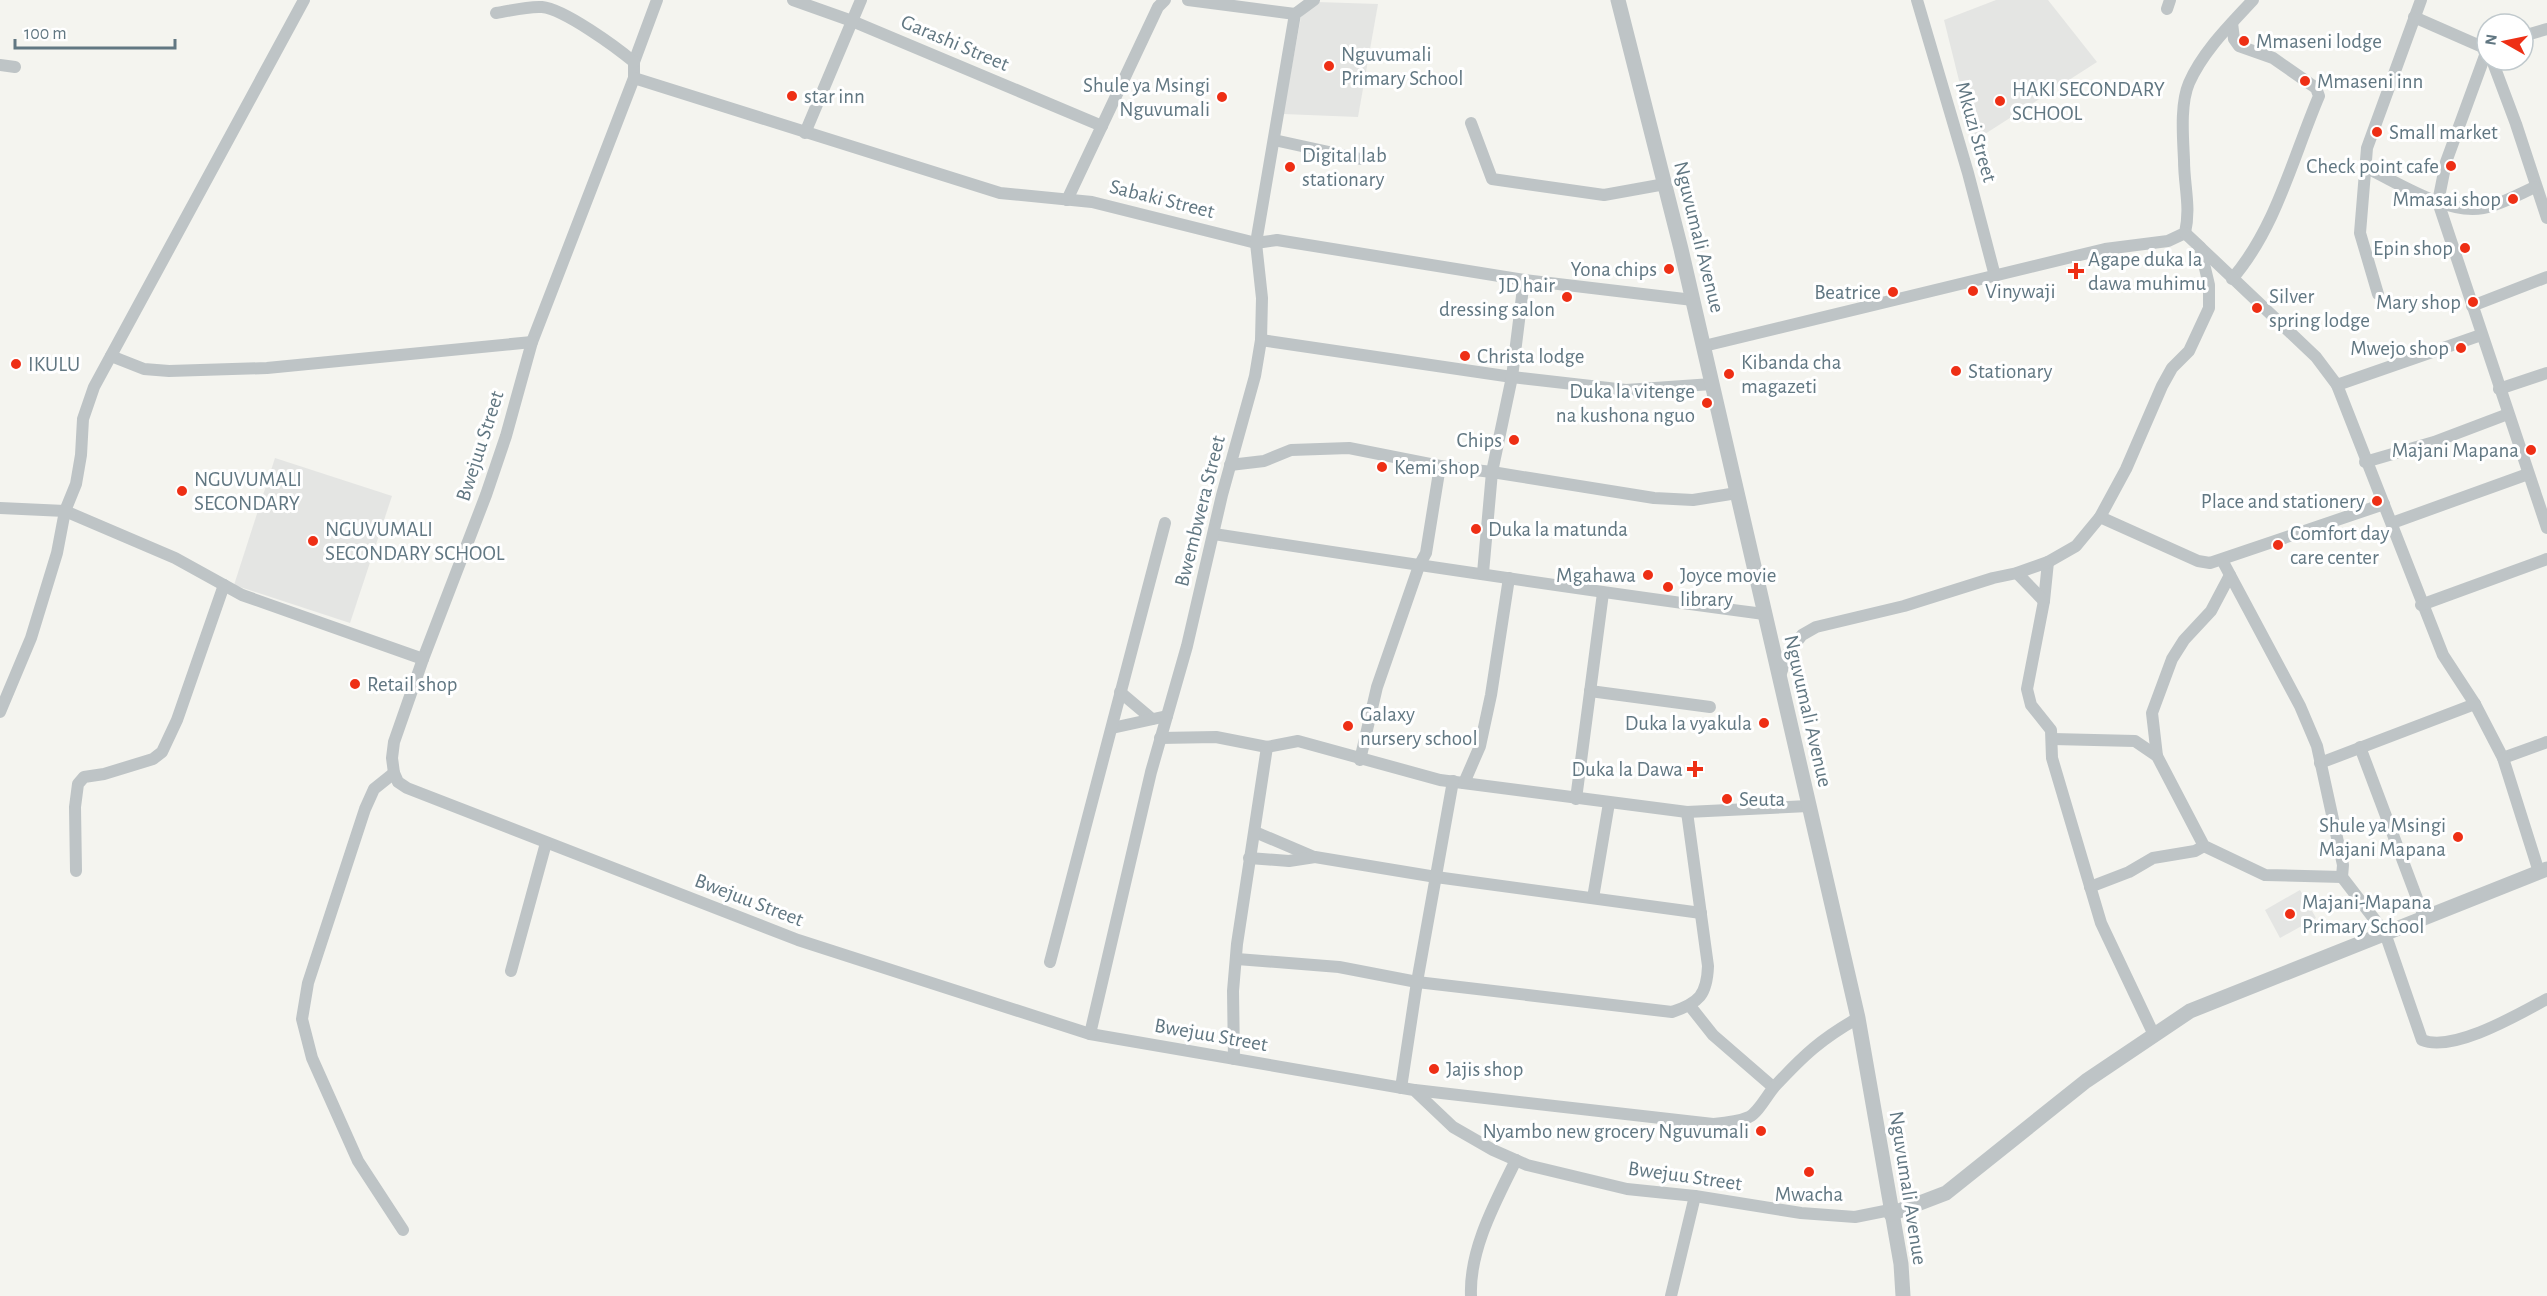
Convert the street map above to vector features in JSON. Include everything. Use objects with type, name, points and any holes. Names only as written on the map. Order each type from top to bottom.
[{"type":"street","points":[[0,712],[31,638],[57,553],[65,511],[76,484],[81,455],[83,419],[94,387],[304,0]]},
{"type":"street","name":"Bwejuu Street","points":[[657,0],[634,62],[634,78],[532,342],[489,486],[394,742],[393,773],[398,782],[407,788],[546,843],[798,940],[1090,1034],[1408,1089],[1453,1127],[1527,1165],[1627,1189],[1695,1196],[1801,1213],[1855,1216],[1891,1212]]},
{"type":"street","name":"Garashi Street","points":[[793,0],[852,21],[1102,126]]},
{"type":"street","points":[[805,133],[861,0]]},
{"type":"street","points":[[1067,200],[1158,7],[1165,0]]},
{"type":"street","points":[[1188,0],[1295,14],[1314,0]]},
{"type":"street","name":"Nguvumali Avenue","points":[[1618,0],[1704,346],[1858,1018],[1901,1264],[1903,1296]]},
{"type":"street","name":"Mkuzi Street","points":[[1917,0],[1968,173],[1995,276]]},
{"type":"street","points":[[2185,233],[2189,215],[2184,161],[2184,112],[2188,85],[2204,56],[2253,0]]},
{"type":"street","points":[[2378,294],[2360,233],[2367,148],[2421,0]]},
{"type":"street","points":[[495,13],[542,7],[551,9],[601,36],[634,62]]},
{"type":"street","name":"Bwembwera Street","points":[[1090,1034],[1160,738],[1230,465],[1256,376],[1261,340],[1262,297],[1256,243],[1295,14]]},
{"type":"street","points":[[2414,17],[2475,45]]},
{"type":"street","points":[[2232,23],[2234,39],[2239,46],[2273,58],[2316,88],[2319,96],[2272,212],[2249,259],[2232,279]]},
{"type":"street","points":[[0,64],[15,67]]},
{"type":"street","points":[[2479,72],[2446,162],[2438,202],[2528,474],[2542,499],[2547,528]]},
{"type":"street","points":[[2496,72],[2547,218]]},
{"type":"street","name":"Sabaki Street","points":[[634,78],[1000,193],[1092,202],[1256,243],[1277,240],[1524,280],[1693,300]]},
{"type":"street","points":[[1471,123],[1492,179],[1604,195],[1665,184]]},
{"type":"street","points":[[1274,140],[1361,159]]},
{"type":"street","points":[[2365,167],[2438,202],[2460,208],[2483,208],[2535,187]]},
{"type":"street","points":[[1704,346],[2105,249],[2168,241],[2185,233]]},
{"type":"street","points":[[1891,1212],[1946,1193],[2086,1080],[2190,1011],[2543,870],[2503,758],[2475,705],[2443,655],[2421,605],[2392,523],[2365,462],[2337,385],[2316,357],[2185,233]]},
{"type":"street","points":[[1779,680],[1787,655],[1802,635],[1816,627],[1904,606],[1993,578],[2017,573],[2048,562],[2076,546],[2100,516],[2126,469],[2162,386],[2172,368],[2189,351],[2209,308],[2209,285],[2200,247]]},
{"type":"street","points":[[2472,306],[2547,277]]},
{"type":"street","points":[[1483,573],[1492,472],[1512,377],[1524,280]]},
{"type":"street","points":[[2337,385],[2481,335]]},
{"type":"street","points":[[1261,340],[1512,377],[1626,390],[1712,384]]},
{"type":"street","points":[[111,356],[144,369],[169,372],[267,368],[532,342]]},
{"type":"street","points":[[2499,389],[2547,373]]},
{"type":"street","points":[[2365,462],[2434,442],[2508,414]]},
{"type":"street","points":[[1230,465],[1264,461],[1291,450],[1349,448],[1440,466],[1654,498],[1693,500],[1737,493]]},
{"type":"street","points":[[1360,760],[1377,687],[1419,566],[1426,553],[1440,466]]},
{"type":"street","points":[[2392,523],[2528,474]]},
{"type":"street","points":[[2100,516],[2198,561],[2210,563],[2384,504]]},
{"type":"street","points":[[0,508],[65,511],[175,558],[242,595],[423,659]]},
{"type":"street","points":[[1050,962],[1165,523]]},
{"type":"street","points":[[1214,534],[1603,593],[1764,614]]},
{"type":"street","points":[[2421,605],[2547,559]]},
{"type":"street","points":[[2222,560],[2300,706],[2317,747],[2343,865],[2342,878],[2385,933],[2422,1040],[2430,1043],[2475,1035],[2547,999]]},
{"type":"street","points":[[2048,562],[2044,601],[2027,689],[2031,705],[2047,722],[2053,739],[2052,758],[2101,923],[2154,1035]]},
{"type":"street","points":[[2017,573],[2044,601]]},
{"type":"street","points":[[2230,575],[2211,611],[2184,640],[2172,659],[2152,713],[2157,756],[2204,846],[2265,875],[2342,878]]},
{"type":"street","points":[[1509,578],[1491,695],[1480,746],[1458,782],[1436,877],[1417,982],[1408,1089],[1713,1124],[1751,1116],[1773,1087],[1812,1048],[1827,1036],[1858,1018]]},
{"type":"street","points":[[76,871],[75,807],[78,784],[84,777],[104,774],[153,759],[162,752],[177,720],[224,585]]},
{"type":"street","points":[[1575,799],[1603,593]]},
{"type":"street","points":[[1590,691],[1710,706]]},
{"type":"street","points":[[1120,692],[1152,719]]},
{"type":"street","points":[[2320,763],[2475,705]]},
{"type":"street","points":[[1112,728],[1167,716]]},
{"type":"street","points":[[1160,738],[1216,737],[1266,747],[1298,741],[1360,760],[1440,780],[1687,812],[1808,806]]},
{"type":"street","points":[[2053,739],[2135,741],[2157,756]]},
{"type":"street","points":[[2503,758],[2547,742]]},
{"type":"street","points":[[1234,1059],[1233,991],[1237,944],[1266,747]]},
{"type":"street","points":[[2360,747],[2424,917]]},
{"type":"street","points":[[393,773],[374,789],[365,808],[308,983],[302,1018],[312,1058],[358,1161],[403,1230]]},
{"type":"street","points":[[1593,898],[1610,803]]},
{"type":"street","points":[[1237,959],[1339,967],[1417,982],[1672,1012],[1690,1006],[1702,995],[1707,984],[1708,966],[1687,812]]},
{"type":"street","points":[[1255,832],[1315,857],[1436,877],[1701,913]]},
{"type":"street","points":[[511,971],[546,843]]},
{"type":"street","points":[[2090,887],[2129,872],[2153,858],[2195,851],[2204,846]]},
{"type":"street","points":[[1250,858],[1288,861],[1315,857]]},
{"type":"street","points":[[1690,1006],[1713,1035],[1773,1087]]},
{"type":"street","points":[[1471,1296],[1471,1284],[1485,1224],[1516,1160]]},
{"type":"street","points":[[1671,1296],[1695,1196]]},
{"type":"shaded area","name":"HAKI SECONDARY SCHOOL","points":[[1996,0],[2048,0],[2097,62],[1974,141],[1944,20]]},
{"type":"shaded area","name":"Nguvumali Primary School","points":[[1317,2],[1378,4],[1358,117],[1283,114],[1301,17]]},
{"type":"shaded area","name":"NGUVUMALI SECONDARY SCHOOL","points":[[275,458],[392,496],[350,623],[234,585]]},
{"type":"shaded area","name":"Majani-Mapana Primary School","points":[[2300,890],[2316,918],[2280,938],[2265,910]]},
{"type":"place","name":"Mmaseni lodge","points":[[2244,41]]},
{"type":"place","name":"Nguvumali Primary School","points":[[1329,66]]},
{"type":"place","name":"Mmaseni inn","points":[[2305,81]]},
{"type":"place","name":"star inn","points":[[792,96]]},
{"type":"place","name":"Shule ya Msingi Nguvumali","points":[[1222,97]]},
{"type":"place","name":"HAKI SECONDARY SCHOOL","points":[[2000,101]]},
{"type":"place","name":"Small market","points":[[2377,132]]},
{"type":"place","name":"Check point cafe","points":[[2451,166]]},
{"type":"place","name":"Digital lab stationary","points":[[1290,167]]},
{"type":"place","name":"Mmasai shop","points":[[2513,199]]},
{"type":"place","name":"Epin shop","points":[[2465,248]]},
{"type":"place","name":"Yona chips","points":[[1669,269]]},
{"type":"place","name":"Agape duka la dawa muhimu","points":[[2076,271]]},
{"type":"place","name":"Vinywaji","points":[[1973,291]]},
{"type":"place","name":"Beatrice","points":[[1893,292]]},
{"type":"place","name":"JD hair dressing salon","points":[[1567,297]]},
{"type":"place","name":"Mary shop","points":[[2473,302]]},
{"type":"place","name":"Silver spring lodge","points":[[2257,308]]},
{"type":"place","name":"Mwejo shop","points":[[2461,348]]},
{"type":"place","name":"Christa lodge","points":[[1465,356]]},
{"type":"place","name":"IKULU","points":[[16,364]]},
{"type":"place","name":"Stationary","points":[[1956,371]]},
{"type":"place","name":"Kibanda cha magazeti","points":[[1729,374]]},
{"type":"place","name":"Duka la vitenge na kushona nguo","points":[[1707,403]]},
{"type":"place","name":"Chips","points":[[1514,440]]},
{"type":"place","name":"Majani Mapana","points":[[2531,450]]},
{"type":"place","name":"Kemi shop","points":[[1382,467]]},
{"type":"place","name":"NGUVUMALI SECONDARY","points":[[182,491]]},
{"type":"place","name":"Place and stationery","points":[[2377,501]]},
{"type":"place","name":"Duka la matunda","points":[[1476,529]]},
{"type":"place","name":"NGUVUMALI SECONDARY SCHOOL","points":[[313,541]]},
{"type":"place","name":"Comfort day care center","points":[[2278,545]]},
{"type":"place","name":"Mgahawa","points":[[1648,575]]},
{"type":"place","name":"Joyce movie library","points":[[1668,587]]},
{"type":"place","name":"Retail shop","points":[[355,684]]},
{"type":"place","name":"Duka la vyakula","points":[[1764,723]]},
{"type":"place","name":"Galaxy nursery school","points":[[1348,726]]},
{"type":"place","name":"Duka la Dawa","points":[[1695,769]]},
{"type":"place","name":"Seuta","points":[[1727,799]]},
{"type":"place","name":"Shule ya Msingi Majani Mapana","points":[[2458,837]]},
{"type":"place","name":"Majani-Mapana Primary School","points":[[2290,914]]},
{"type":"place","name":"Jajis shop","points":[[1434,1069]]},
{"type":"place","name":"Nyambo new grocery Nguvumali","points":[[1761,1131]]},
{"type":"place","name":"Mwacha","points":[[1809,1172]]}]
